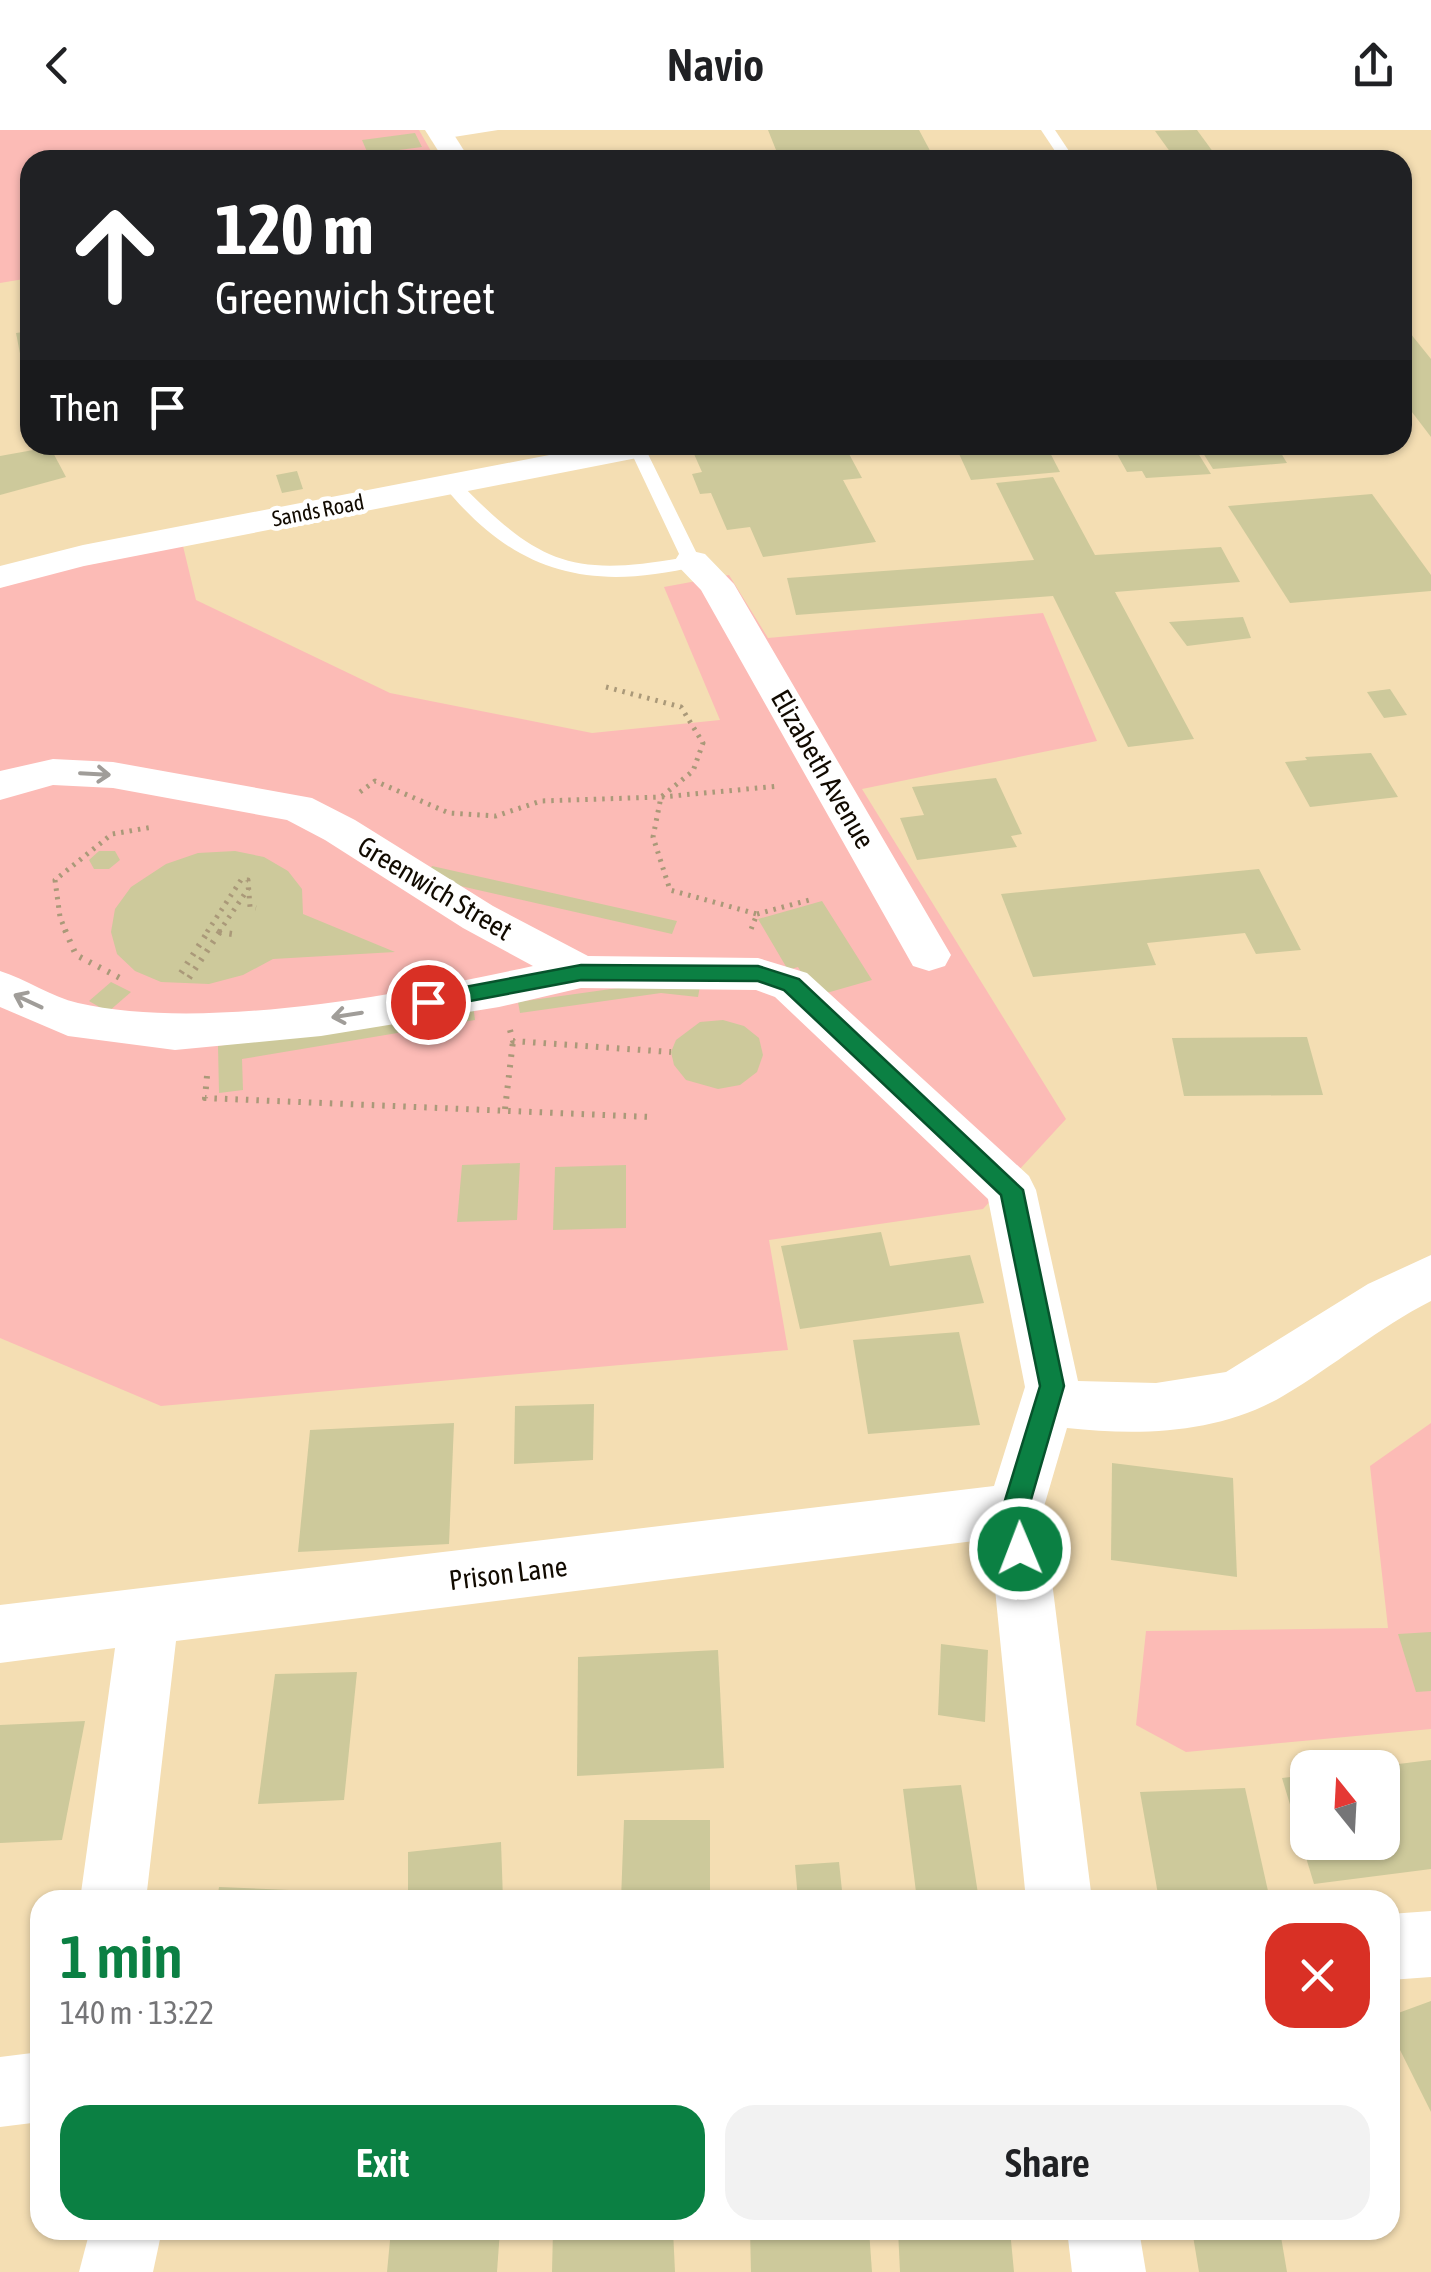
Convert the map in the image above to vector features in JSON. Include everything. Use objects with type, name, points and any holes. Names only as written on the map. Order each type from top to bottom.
[{"type":"street","name":"Sands Road","points":[[0,576],[592,455]]},
{"type":"street","name":"Elizabeth Avenue","points":[[704,573],[929,955]]},
{"type":"street","name":"Greenwich Street","points":[[0,787],[52,772],[113,775],[297,808],[340,830],[478,916],[581,972]]},
{"type":"street","points":[[0,988],[68,1019],[175,1033],[210,1032],[500,990],[581,972],[758,974],[792,984],[1011,1190],[1052,1386],[1015,1510],[1058,1890]]},
{"type":"street","points":[[1048,1402],[1101,1409],[1148,1408],[1200,1402],[1257,1384],[1394,1293],[1431,1276]]},
{"type":"street","name":"Prison Lane","points":[[0,1634],[1015,1510]]},
{"type":"street","points":[[114,1890],[149,1617]]},
{"type":"street","points":[[1400,1946],[1431,1944]]},
{"type":"street","points":[[0,2092],[30,2088]]},
{"type":"street","points":[[116,2272],[124,2240]]},
{"type":"street","points":[[1104,2240],[1109,2272]]},
{"type":"lane","points":[[440,132],[491,130]]},
{"type":"lane","name":"Elizabeth Avenue","points":[[641,455],[704,573]]},
{"type":"lane","points":[[450,484],[504,536],[537,559],[589,576],[704,573]]},
{"type":"path","points":[[606,687],[681,706],[704,743],[693,771],[661,797],[652,837],[670,890],[757,914],[812,899]]},
{"type":"path","points":[[356,794],[375,781],[449,813],[496,816],[541,801],[661,797],[782,786]]},
{"type":"path","points":[[126,981],[76,955],[60,917],[55,880],[112,834],[164,825]]},
{"type":"path","points":[[182,973],[241,880],[248,880],[250,907],[256,908]]},
{"type":"path","points":[[189,978],[248,888]]},
{"type":"path","points":[[734,973],[757,914]]},
{"type":"path","points":[[219,932],[238,935]]},
{"type":"path","points":[[500,990],[512,1042],[505,1109]]},
{"type":"path","points":[[210,1032],[205,1098],[651,1117]]},
{"type":"path","points":[[512,1042],[672,1052]]},
{"type":"shaded area","points":[[0,130],[419,130],[430,150],[20,150],[20,280],[0,283]]},
{"type":"shaded area","points":[[183,546],[196,600],[390,693],[592,733],[720,720],[664,587],[729,575],[768,638],[1043,613],[1097,741],[862,789],[1066,1119],[983,1209],[769,1240],[788,1350],[161,1406],[0,1338],[0,588],[57,571]]},
{"type":"shaded area","points":[[1431,1423],[1431,1729],[1186,1752],[1136,1725],[1146,1631],[1388,1628],[1370,1466]]},
{"type":"building","points":[[768,130],[919,130],[930,150],[776,150]]},
{"type":"building","points":[[1197,130],[1212,150],[1169,150],[1155,131]]},
{"type":"building","points":[[415,133],[422,147],[366,150],[362,140]]},
{"type":"building","points":[[1412,335],[1431,359],[1431,437],[1412,412]]},
{"type":"building","points":[[20,452],[54,455],[66,477],[0,495],[0,456]]},
{"type":"building","points":[[694,455],[850,455],[862,478],[843,480],[876,542],[763,557],[750,527],[727,530],[711,493],[700,494],[692,474],[702,472]]},
{"type":"building","points":[[960,455],[1051,455],[1060,472],[971,480]]},
{"type":"building","points":[[1118,455],[1199,455],[1211,474],[1146,478],[1142,471],[1127,472]]},
{"type":"building","points":[[1204,455],[1282,455],[1287,463],[1213,469]]},
{"type":"building","points":[[297,471],[303,489],[282,493],[276,475]]},
{"type":"building","points":[[1053,477],[1095,555],[1221,547],[1240,582],[1115,592],[1194,739],[1128,747],[1053,596],[796,615],[787,578],[1034,560],[996,483]]},
{"type":"building","points":[[1372,494],[1431,575],[1431,591],[1290,603],[1228,506]]},
{"type":"building","points":[[1243,617],[1251,638],[1187,646],[1169,622]]},
{"type":"building","points":[[1390,689],[1407,715],[1384,718],[1367,692]]},
{"type":"building","points":[[1371,753],[1398,797],[1310,807],[1285,762],[1307,760],[1305,757]]},
{"type":"building","points":[[996,778],[1022,834],[1011,836],[1017,847],[917,860],[900,818],[924,815],[912,787]]},
{"type":"building","points":[[99,851],[115,851],[120,860],[109,869],[94,869],[89,860]]},
{"type":"building","points":[[235,851],[264,857],[288,871],[302,889],[303,914],[395,952],[273,959],[243,975],[209,984],[161,982],[135,971],[117,954],[111,932],[115,909],[131,887],[166,864],[198,853]]},
{"type":"building","points":[[432,866],[677,921],[672,934],[425,878]]},
{"type":"building","points":[[1259,869],[1301,950],[1256,954],[1245,933],[1147,943],[1156,965],[1033,977],[1001,894]]},
{"type":"building","points":[[822,901],[872,980],[816,996],[798,967],[788,970],[758,919]]},
{"type":"building","points":[[111,982],[131,992],[108,1012],[89,1001]]},
{"type":"building","points":[[661,982],[700,986],[698,997],[661,993],[520,1013],[518,1002]]},
{"type":"building","points":[[473,1004],[475,1020],[242,1059],[243,1090],[219,1093],[218,1046]]},
{"type":"building","points":[[723,1020],[744,1026],[759,1038],[763,1055],[757,1072],[740,1085],[718,1089],[686,1080],[674,1065],[671,1052],[676,1040],[700,1022]]},
{"type":"building","points":[[1307,1037],[1323,1095],[1184,1096],[1172,1038]]},
{"type":"building","points":[[520,1163],[517,1220],[457,1222],[462,1165]]},
{"type":"building","points":[[626,1165],[626,1228],[553,1230],[555,1167]]},
{"type":"building","points":[[881,1232],[890,1266],[970,1255],[984,1303],[800,1329],[781,1246]]},
{"type":"building","points":[[959,1332],[980,1425],[868,1434],[853,1340]]},
{"type":"building","points":[[594,1404],[593,1460],[514,1464],[515,1406]]},
{"type":"building","points":[[454,1423],[449,1544],[298,1552],[310,1430]]},
{"type":"building","points":[[1112,1463],[1233,1478],[1237,1577],[1111,1560]]},
{"type":"building","points":[[1431,1632],[1431,1691],[1416,1692],[1398,1634]]},
{"type":"building","points":[[941,1644],[988,1650],[985,1722],[938,1715]]},
{"type":"building","points":[[718,1650],[724,1768],[577,1776],[578,1657]]},
{"type":"building","points":[[357,1672],[344,1800],[258,1804],[275,1674]]},
{"type":"building","points":[[85,1721],[62,1840],[0,1843],[0,1725]]},
{"type":"building","points":[[1431,1760],[1431,1869],[1314,1884],[1307,1860],[1400,1860],[1400,1764]]},
{"type":"building","points":[[1290,1777],[1290,1804],[1282,1778]]},
{"type":"building","points":[[961,1785],[977,1890],[916,1890],[903,1789]]},
{"type":"building","points":[[1245,1788],[1268,1890],[1157,1890],[1140,1792]]},
{"type":"building","points":[[624,1820],[710,1820],[710,1890],[621,1890]]},
{"type":"building","points":[[501,1842],[503,1890],[408,1890],[408,1852]]},
{"type":"building","points":[[839,1862],[842,1890],[797,1890],[795,1865]]},
{"type":"building","points":[[219,1887],[290,1890],[219,1890]]},
{"type":"building","points":[[1431,2001],[1431,2112],[1400,2050],[1400,2012]]},
{"type":"building","points":[[390,2240],[499,2240],[497,2272],[387,2272]]},
{"type":"building","points":[[553,2240],[673,2240],[675,2272],[552,2272]]},
{"type":"building","points":[[750,2240],[870,2240],[872,2272],[751,2272]]},
{"type":"building","points":[[898,2240],[1011,2240],[1014,2272],[900,2272]]},
{"type":"building","points":[[1194,2240],[1282,2240],[1287,2272],[1199,2272]]},
{"type":"route","points":[[428,1002],[581,972],[758,974],[792,984],[1011,1190],[1052,1386],[1015,1510],[1020,1549]]}]
